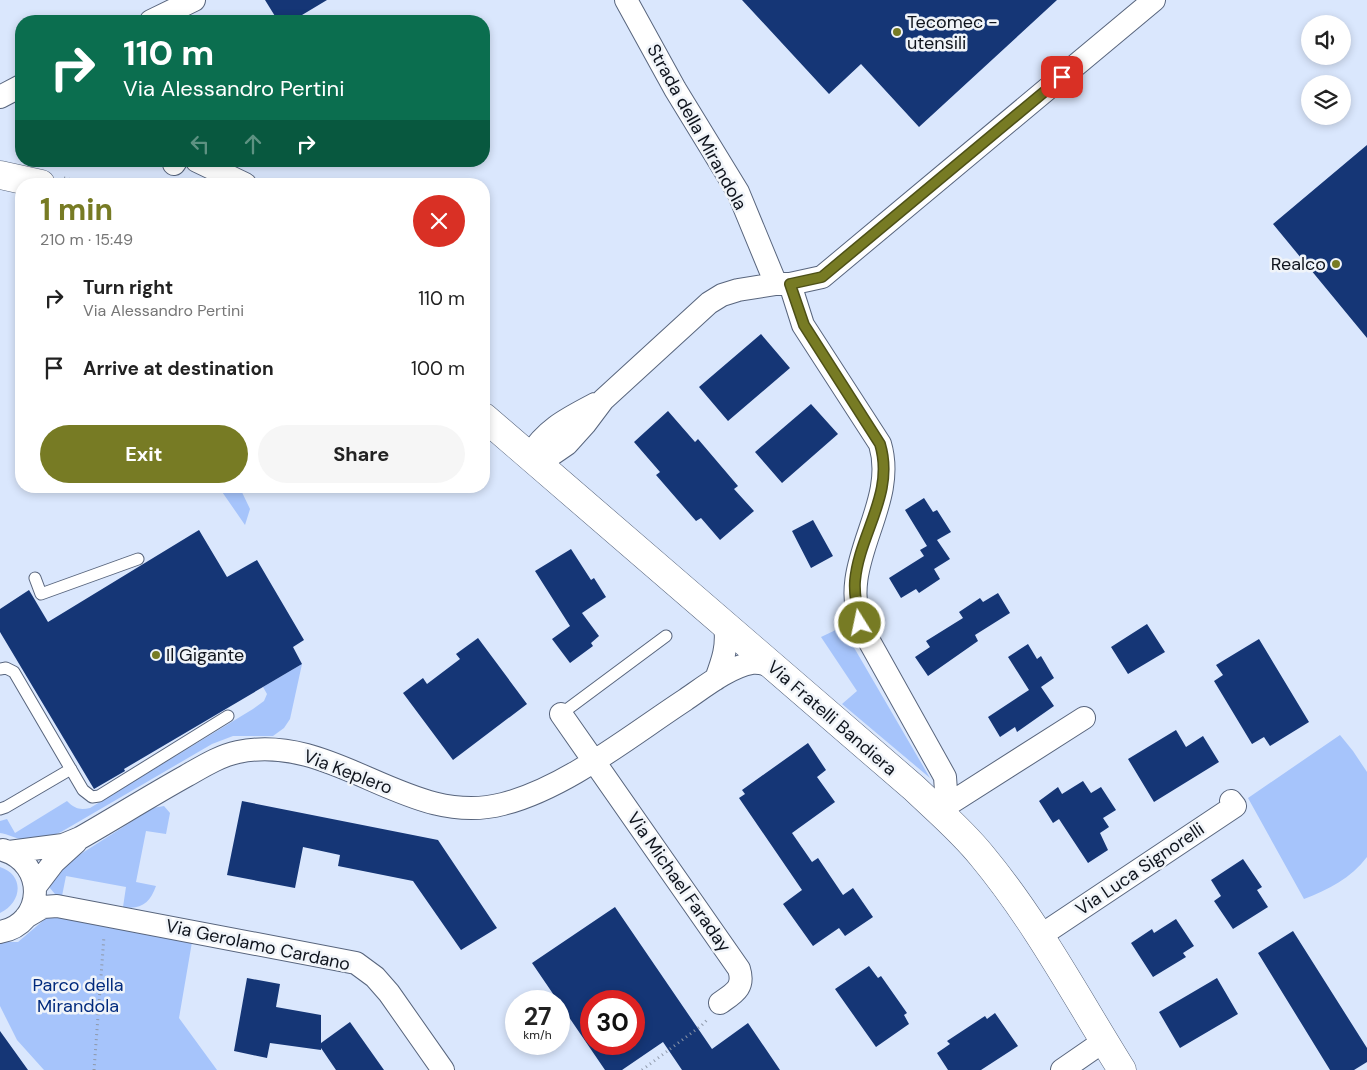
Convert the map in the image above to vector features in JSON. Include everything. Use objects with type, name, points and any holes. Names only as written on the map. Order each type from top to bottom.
[{"type":"street","points":[[163,15],[194,0]]},
{"type":"street","name":"Strada della Mirandola","points":[[626,0],[674,89],[738,192],[804,325],[880,444],[885,468],[855,581],[858,614],[863,630],[945,777],[946,791],[938,812]]},
{"type":"street","points":[[529,456],[538,442],[551,429],[603,400],[709,303],[722,295],[738,290],[822,277],[1154,0]]},
{"type":"street","points":[[0,97],[15,89]]},
{"type":"street","points":[[209,167],[232,178]]},
{"type":"street","points":[[0,175],[15,178]]},
{"type":"street","name":"Via Fratelli Bandiera","points":[[490,422],[914,788],[981,854],[1009,889],[1040,936],[1122,1070]]},
{"type":"street","points":[[716,679],[725,653],[727,639],[725,625]]},
{"type":"street","name":"Via Keplero","points":[[4,851],[63,845],[80,838],[220,758],[236,752],[251,750],[274,749],[298,752],[322,759],[410,796],[443,805],[480,808],[500,805],[526,798],[552,786],[595,760],[716,679],[753,662],[770,665]]},
{"type":"street","points":[[561,714],[595,760]]},
{"type":"street","points":[[938,812],[1084,718]]},
{"type":"street","name":"Via Michael Faraday","points":[[595,760],[739,969],[742,982],[740,986],[720,1003]]},
{"type":"street","name":"Via Luca Signorelli","points":[[1040,936],[1235,806],[1232,801]]},
{"type":"street","name":"Via Keplero","points":[[35,887],[54,862],[80,838]]},
{"type":"street","points":[[4,851],[24,862],[32,875],[35,887],[34,900],[26,917]]},
{"type":"street","name":"Via Gerolamo Cardano","points":[[0,932],[13,928],[26,917],[43,907],[57,906],[106,926],[162,925],[356,963],[375,977],[389,994],[443,1070]]},
{"type":"street","points":[[1062,1070],[1104,1041]]},
{"type":"lane","points":[[35,578],[42,594],[138,559]]},
{"type":"lane","points":[[561,714],[666,636]]},
{"type":"lane","points":[[0,669],[6,668],[14,672],[83,790],[92,797],[99,796],[228,716]]},
{"type":"lane","points":[[0,809],[71,769]]},
{"type":"path","points":[[94,934],[106,926]]},
{"type":"path","points":[[94,1070],[106,926]]},
{"type":"path","points":[[642,1070],[701,1026],[720,1003]]},
{"type":"green space","points":[[223,493],[242,493],[250,509],[245,525]]},
{"type":"green space","points":[[842,627],[930,778],[842,704],[857,691],[821,637]]},
{"type":"green space","points":[[302,664],[290,719],[284,728],[273,736],[233,736],[212,744],[61,832],[47,838],[38,841],[28,841],[0,833],[0,821],[7,819],[15,833],[67,801],[78,808],[90,808],[253,709],[264,701],[267,694],[263,687]]},
{"type":"green space","points":[[1340,735],[1367,772],[1367,857],[1354,871],[1339,882],[1322,892],[1304,899],[1248,798]]},
{"type":"green space","points":[[164,806],[170,813],[166,834],[146,831],[136,882],[156,886],[151,897],[144,904],[129,908],[123,907],[126,887],[66,876],[62,896],[55,894],[49,887],[50,879],[65,864],[153,808]]},
{"type":"green space","points":[[0,867],[14,876],[18,889],[13,903],[0,913]]},
{"type":"green space","name":"Parco della Mirandola","points":[[51,914],[192,942],[179,1018],[217,1070],[44,1070],[17,1040],[0,1006],[0,942],[18,942]]},
{"type":"building","points":[[265,0],[327,0],[302,15],[274,15]]},
{"type":"building","name":"Tecomec - utensili","points":[[742,0],[1057,0],[919,127],[861,64],[829,94]]},
{"type":"building","name":"Realco","points":[[1367,145],[1367,338],[1273,224]]},
{"type":"building","points":[[761,334],[790,368],[728,421],[699,387]]},
{"type":"building","points":[[811,404],[838,434],[782,483],[755,452]]},
{"type":"building","points":[[668,411],[695,442],[698,439],[738,486],[734,489],[754,511],[720,540],[701,518],[696,521],[656,475],[660,472],[634,442]]},
{"type":"building","points":[[924,498],[933,512],[937,510],[951,532],[937,540],[950,559],[934,569],[940,579],[919,593],[916,589],[901,598],[889,578],[924,556],[920,550],[927,546],[905,510]]},
{"type":"building","points":[[813,520],[833,556],[811,568],[792,531]]},
{"type":"building","name":"Il Gigante","points":[[199,530],[227,577],[257,560],[304,640],[293,647],[302,664],[124,769],[125,771],[94,789],[0,632],[0,609],[29,590],[48,622]]},
{"type":"building","points":[[571,549],[591,580],[594,578],[606,597],[582,613],[599,636],[591,643],[593,646],[570,663],[552,639],[570,626],[535,571]]},
{"type":"building","points":[[998,593],[1010,613],[975,635],[978,641],[928,676],[915,657],[930,647],[926,641],[963,618],[959,612],[980,598],[983,602]]},
{"type":"building","points":[[1147,624],[1165,652],[1128,674],[1111,647]]},
{"type":"building","points":[[478,638],[527,704],[453,760],[403,693],[423,678],[427,684],[460,659],[456,654]]},
{"type":"building","points":[[1259,639],[1309,722],[1270,746],[1264,737],[1252,744],[1214,681],[1223,675],[1216,665]]},
{"type":"building","points":[[1028,644],[1037,659],[1041,656],[1054,678],[1041,687],[1054,706],[1017,732],[1015,727],[1000,737],[988,717],[1029,690],[1008,657]]},
{"type":"building","points":[[1176,730],[1186,747],[1203,736],[1219,762],[1154,802],[1128,759]]},
{"type":"building","points":[[808,743],[826,770],[817,777],[835,802],[792,833],[812,862],[818,858],[843,895],[853,888],[873,917],[845,936],[839,928],[813,946],[783,904],[802,890],[739,798],[745,794],[742,790]]},
{"type":"building","points":[[1083,781],[1091,793],[1101,787],[1116,810],[1103,818],[1109,827],[1100,833],[1108,850],[1088,863],[1059,819],[1053,823],[1039,801],[1058,787],[1062,794]]},
{"type":"building","points":[[242,801],[438,840],[497,928],[461,950],[413,881],[338,866],[340,855],[303,847],[295,888],[227,875]]},
{"type":"building","points":[[1243,859],[1262,887],[1257,890],[1268,907],[1233,929],[1214,901],[1221,896],[1211,880]]},
{"type":"building","points":[[615,907],[712,1049],[748,1023],[780,1070],[682,1070],[663,1042],[645,1054],[645,990],[580,990],[580,1033],[570,1019],[570,990],[550,990],[532,963]]},
{"type":"building","points":[[1176,919],[1194,946],[1183,953],[1186,957],[1153,977],[1131,943],[1152,929],[1154,933]]},
{"type":"building","points":[[1293,931],[1367,1048],[1367,1062],[1354,1070],[1330,1070],[1258,953]]},
{"type":"building","points":[[869,966],[878,978],[881,976],[907,1013],[904,1015],[909,1024],[876,1047],[835,989]]},
{"type":"building","points":[[247,978],[280,984],[276,1007],[321,1015],[321,1043],[350,1022],[384,1070],[336,1070],[321,1048],[321,1050],[270,1043],[267,1058],[234,1051]]},
{"type":"building","points":[[1217,978],[1238,1014],[1180,1048],[1159,1012]]},
{"type":"building","points":[[995,1013],[1018,1046],[981,1070],[948,1070],[937,1053],[950,1044],[947,1041],[985,1016],[987,1019]]},
{"type":"building","points":[[0,1031],[28,1070],[0,1070]]},
{"type":"building","points":[[595,1055],[644,1055],[622,1070],[605,1070]]},
{"type":"place","name":"Tecomec - utensili","points":[[897,32]]},
{"type":"place","name":"Realco","points":[[1336,264]]},
{"type":"place","name":"Il Gigante","points":[[156,655]]},
{"type":"route","points":[[860,623],[855,598],[855,581],[882,485],[885,468],[884,457],[880,444],[804,325],[790,284],[822,277],[1062,77]]}]
